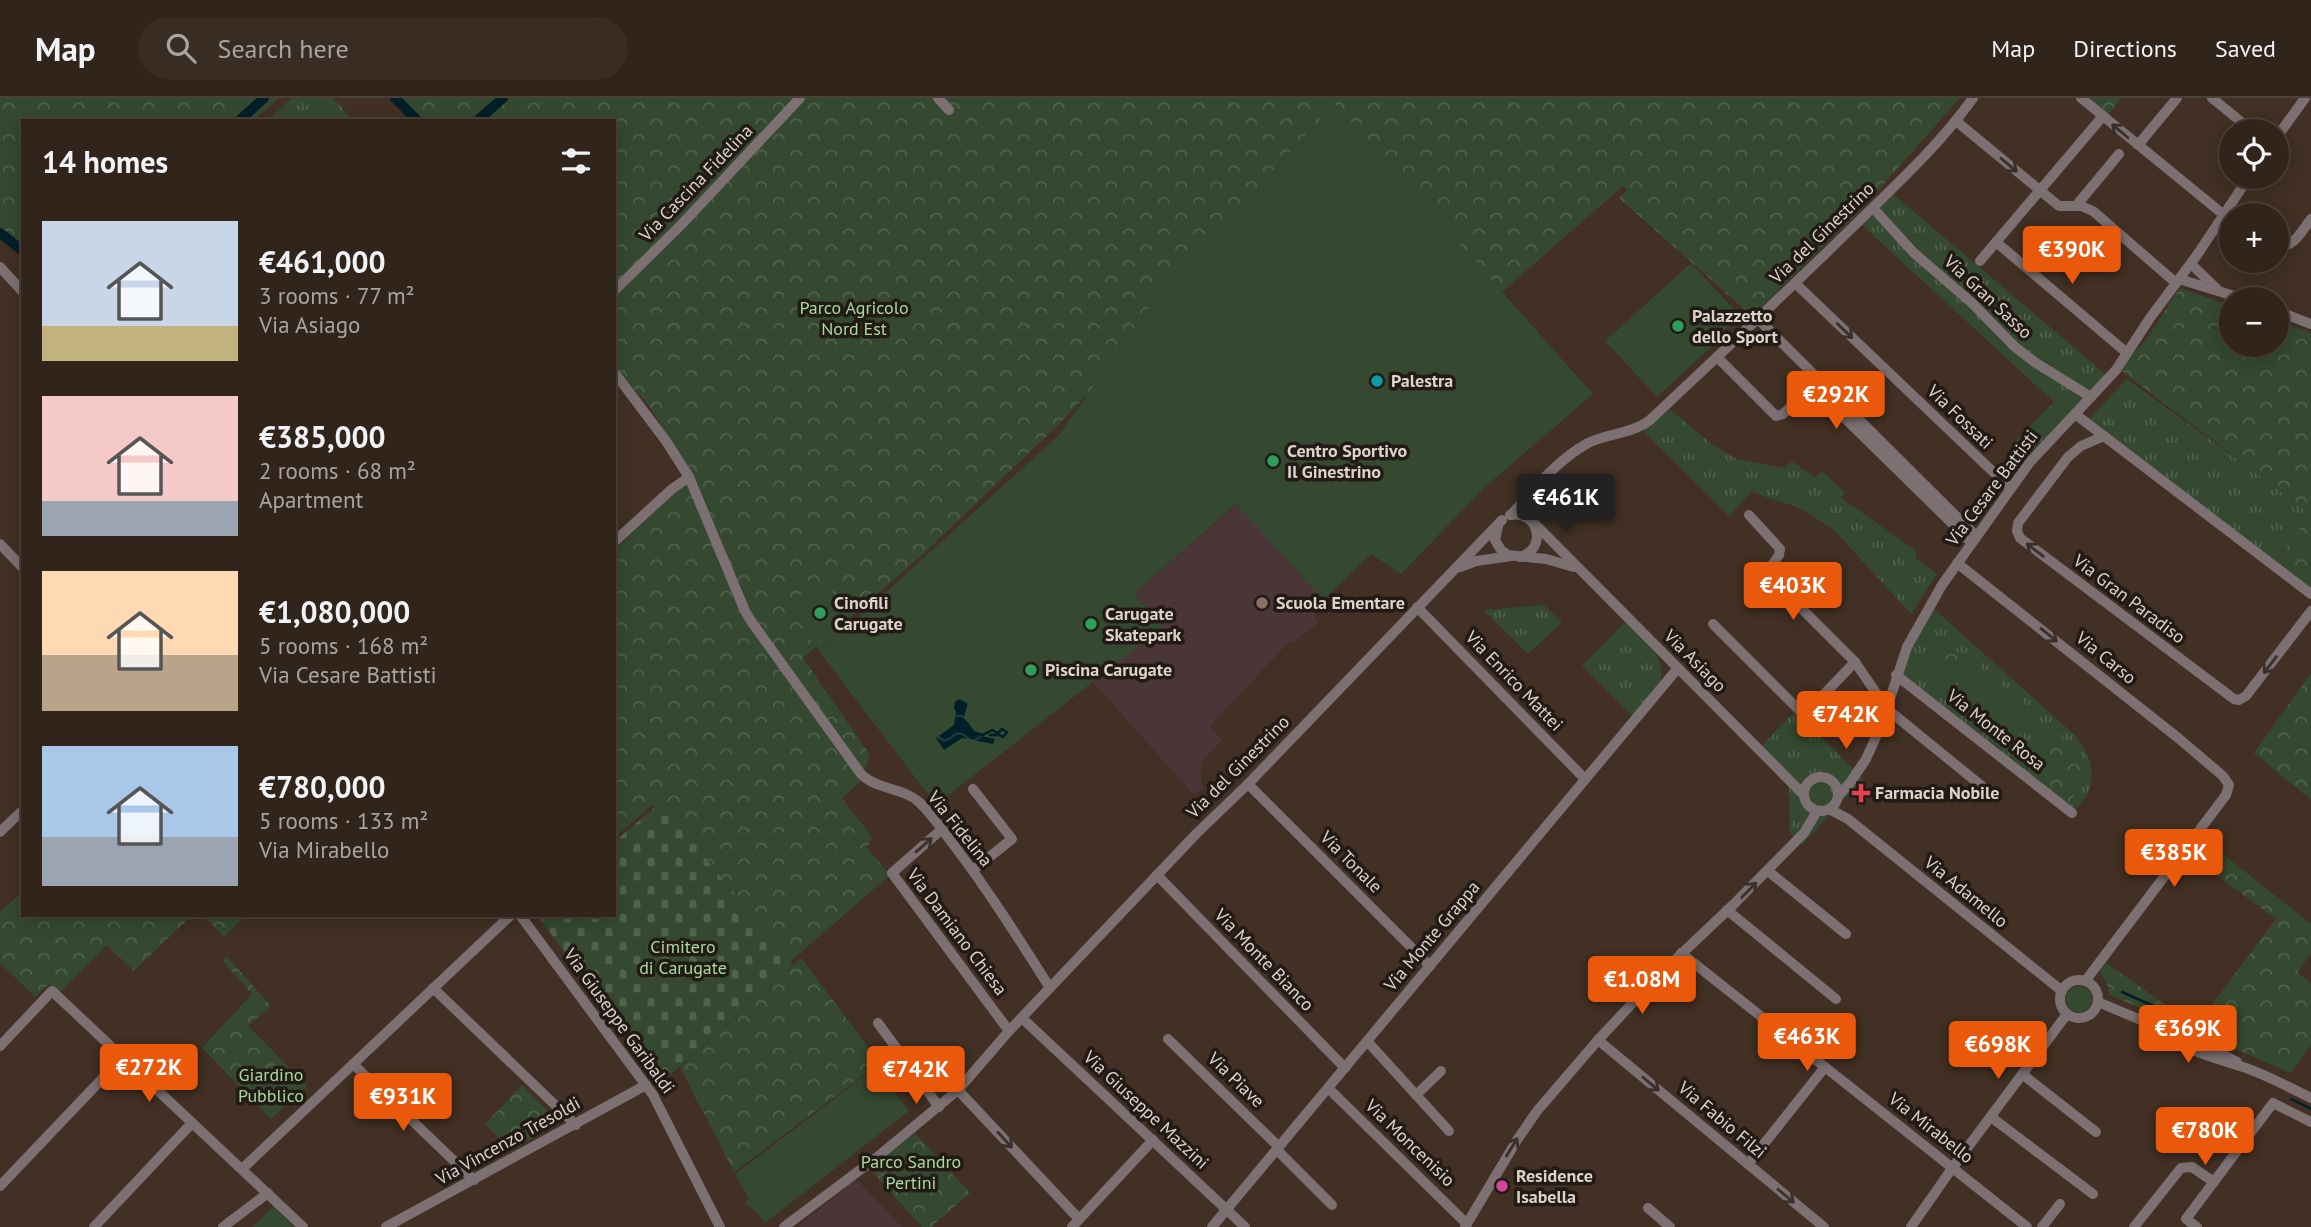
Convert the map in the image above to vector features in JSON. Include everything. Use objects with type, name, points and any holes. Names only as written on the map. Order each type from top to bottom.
[{"type":"street","name":"Via Cascina Fidelina","points":[[616,289],[681,225],[800,98]]},
{"type":"street","points":[[938,98],[949,110]]},
{"type":"street","name":"Via del Ginestrino","points":[[1050,988],[1417,607],[1513,513],[1538,484],[1580,448],[1647,422],[1796,284],[1918,164],[1973,98]]},
{"type":"street","points":[[2081,98],[2219,208]]},
{"type":"street","points":[[2138,145],[2176,98]]},
{"type":"street","points":[[2212,98],[2238,119]]},
{"type":"street","points":[[2289,120],[2305,98]]},
{"type":"street","points":[[1980,261],[2103,116]]},
{"type":"street","points":[[1956,121],[2061,207],[2076,206],[2093,211],[2178,281],[2217,289]]},
{"type":"street","points":[[2076,206],[2119,154]]},
{"type":"street","name":"Via Gran Sasso","points":[[1873,208],[1914,253],[1976,307],[2015,347],[2091,397]]},
{"type":"street","points":[[2289,246],[2311,219]]},
{"type":"street","name":"Via Cesare Battisti","points":[[1466,1225],[1527,1125],[1598,1040],[1681,953],[1768,871],[1850,783],[1875,739],[1896,675],[1916,629],[1957,563],[2039,451],[2091,397],[2127,353],[2148,320],[2219,225]]},
{"type":"street","points":[[1996,242],[2127,353]]},
{"type":"street","points":[[2191,264],[2217,289]]},
{"type":"street","points":[[0,267],[21,290]]},
{"type":"street","name":"Via Fossati","points":[[1796,284],[2010,488]]},
{"type":"street","points":[[2289,316],[2311,324]]},
{"type":"street","points":[[1758,318],[1813,380],[1974,539]]},
{"type":"street","points":[[1717,357],[1776,416],[1783,414],[1813,380]]},
{"type":"street","name":"Via Fidelina","points":[[616,375],[689,477],[751,621],[861,774],[870,782],[916,800],[942,830],[973,870],[1050,988]]},
{"type":"street","points":[[2075,414],[2311,594]]},
{"type":"street","name":"Via Gran Paradiso","points":[[2104,436],[2078,447],[2062,463],[2018,523],[2020,538],[2234,699],[2239,700],[2246,696],[2311,611]]},
{"type":"street","points":[[616,540],[671,489],[689,477]]},
{"type":"street","points":[[1513,513],[1532,521],[1538,531],[1537,543],[1530,552],[1516,557],[1501,550],[1495,540],[1496,530],[1513,513]]},
{"type":"street","points":[[1749,515],[1776,541],[1780,549],[1768,575],[1855,662],[1887,709],[1994,796]]},
{"type":"street","name":"Via Asiago","points":[[1532,521],[1804,795]]},
{"type":"street","points":[[0,544],[21,566]]},
{"type":"street","name":"Via del Ginestrino","points":[[1452,572],[1473,562],[1516,557]]},
{"type":"street","name":"Via Asiago","points":[[1516,557],[1546,559],[1577,568]]},
{"type":"street","name":"Via Carso","points":[[1957,563],[2176,737],[2223,776],[2229,785],[2225,795],[2086,980]]},
{"type":"street","name":"Via Enrico Mattei","points":[[1417,607],[1585,779]]},
{"type":"street","points":[[1713,624],[1804,715],[1855,662]]},
{"type":"street","name":"Via Monte Grappa","points":[[1212,1227],[1678,668]]},
{"type":"street","name":"Via Monte Rosa","points":[[1896,675],[2072,813]]},
{"type":"street","name":"Via Cesare Battisti","points":[[1833,782],[1849,772],[1875,739]]},
{"type":"street","points":[[1789,779],[1810,781],[1822,777],[1833,782],[1830,804],[1808,805],[1804,795],[1810,781]]},
{"type":"street","name":"Via Tonale","points":[[1248,784],[1430,966]]},
{"type":"street","points":[[973,789],[1012,839],[973,870]]},
{"type":"street","name":"Via Adamello","points":[[1830,804],[2062,991]]},
{"type":"street","points":[[0,832],[21,812]]},
{"type":"street","name":"Via Damiano Chiesa","points":[[942,830],[892,873],[1009,1031]]},
{"type":"street","points":[[1768,871],[1846,934]]},
{"type":"street","name":"Via Monte Bianco","points":[[1157,875],[1345,1068]]},
{"type":"street","points":[[1727,911],[1836,999]]},
{"type":"street","points":[[242,1169],[509,917]]},
{"type":"street","name":"Via Giuseppe Garibaldi","points":[[521,917],[646,1085],[720,1227]]},
{"type":"street","name":"Via Mirabello","points":[[1681,953],[2027,1227]]},
{"type":"street","points":[[2086,980],[2096,989],[2098,1002],[2094,1011],[2076,1018],[2067,1014],[2061,1004],[2062,991],[2071,981],[2086,980]]},
{"type":"street","points":[[433,988],[576,1125]]},
{"type":"street","points":[[784,1227],[958,1090],[1050,988]]},
{"type":"street","points":[[0,1046],[52,991],[303,1227]]},
{"type":"street","points":[[2098,1002],[2148,1023],[2171,1040],[2209,1057],[2248,1069],[2311,1098]]},
{"type":"street","points":[[1911,1227],[1952,1167],[2067,1014]]},
{"type":"street","name":"Via Giuseppe Mazzini","points":[[1022,1018],[1245,1227]]},
{"type":"street","points":[[878,1023],[939,1107]]},
{"type":"street","name":"Via Piave","points":[[1168,1039],[1332,1205]]},
{"type":"street","name":"Via Fabio Filzi","points":[[1598,1040],[1824,1227]]},
{"type":"street","points":[[1367,1041],[1450,1131]]},
{"type":"street","points":[[0,1186],[122,1058]]},
{"type":"street","points":[[353,1064],[474,1180]]},
{"type":"street","points":[[1748,1164],[1825,1068]]},
{"type":"street","points":[[1416,1095],[1441,1071]]},
{"type":"street","points":[[2022,1074],[2096,1132]]},
{"type":"street","name":"Via Vincenzo Tresoldi","points":[[386,1227],[646,1085]]},
{"type":"street","name":"Via Moncenisio","points":[[1328,1088],[1466,1225]]},
{"type":"street","points":[[958,1090],[1075,1223],[1153,1140]]},
{"type":"street","points":[[2197,1227],[2186,1219],[2273,1103],[2311,1122]]},
{"type":"street","points":[[1991,1117],[2093,1195]]},
{"type":"street","points":[[94,1227],[192,1123]]},
{"type":"street","points":[[2134,1227],[2181,1168],[2195,1168],[2214,1182]]},
{"type":"street","points":[[223,1227],[268,1193]]},
{"type":"street","points":[[2042,1227],[2060,1204]]},
{"type":"street","points":[[1648,1208],[1670,1227]]},
{"type":"shaded area","points":[[1237,504],[1325,605],[1314,615],[1318,623],[1291,644],[1289,642],[1210,726],[1222,740],[1201,763],[1202,788],[1194,795],[1093,682],[1162,627],[1134,594]]},
{"type":"shaded area","points":[[858,1181],[902,1227],[798,1227],[852,1182]]},
{"type":"green space","points":[[0,98],[279,98],[255,119],[21,119],[21,247],[0,228]]},
{"type":"green space","points":[[292,98],[333,98],[350,117],[348,119],[269,119]]},
{"type":"green space","name":"Parco Agricolo Nord Est","points":[[395,98],[1960,98],[1857,214],[1752,316],[1619,198],[1627,190],[1623,186],[1495,298],[1126,354],[1055,428],[921,556],[803,658],[870,755],[860,782],[842,798],[872,837],[867,848],[890,875],[785,966],[652,805],[616,836],[616,548],[693,476],[649,406],[616,368],[616,119],[412,119]]},
{"type":"green space","points":[[2076,98],[2121,98],[2104,120]]},
{"type":"green space","name":"Centro Sportivo Il Ginestrino","points":[[1335,104],[1593,394],[1485,487],[1401,574],[1371,554],[1323,600],[1236,504],[1134,594],[1163,627],[936,805],[819,651],[846,627],[819,650],[786,605],[823,579],[854,621],[1059,435],[1168,281]]},
{"type":"green space","points":[[1893,194],[2110,378],[2031,461],[2012,445],[2054,402],[1862,225]]},
{"type":"green space","points":[[1691,263],[1739,315],[1724,330],[1726,333],[1657,397],[1605,341]]},
{"type":"green space","points":[[2180,288],[2219,302],[2219,357],[2289,357],[2289,325],[2311,333],[2311,594],[2274,563],[2310,514],[2119,369],[2148,337]]},
{"type":"green space","points":[[2127,379],[2311,513],[2274,562],[2088,420]]},
{"type":"green space","points":[[1667,407],[1714,446],[1737,459],[1784,468],[1791,461],[1815,477],[1822,471],[1845,493],[1841,498],[1915,550],[1917,559],[1937,574],[1911,614],[1833,529],[1800,508],[1751,492],[1729,516],[1643,431]]},
{"type":"green space","points":[[1544,605],[1562,622],[1528,654],[1483,610]]},
{"type":"green space","points":[[1934,609],[2077,737],[2088,757],[2092,776],[2087,794],[2072,812],[1901,674]]},
{"type":"green space","points":[[1625,622],[1657,656],[1662,672],[1655,690],[1633,717],[1582,666]]},
{"type":"green space","points":[[1956,641],[1958,643],[1953,650],[1964,660],[1942,675],[1935,669],[1937,658],[1945,647],[1951,647]]},
{"type":"green space","points":[[1975,663],[2035,713],[2005,749],[1945,699]]},
{"type":"green space","points":[[2311,673],[2311,800],[2254,753]]},
{"type":"green space","points":[[1795,711],[1863,779],[1839,805],[1848,819],[1833,811],[1802,845],[1790,833],[1789,788],[1785,774],[1759,749]]},
{"type":"green space","points":[[2052,729],[2076,754],[2080,763],[2080,781],[2069,803],[2022,766]]},
{"type":"green space","name":"Cimitero di Carugate","points":[[660,803],[793,965],[661,1083],[538,917],[616,917],[616,840]]},
{"type":"green space","points":[[2201,837],[2311,924],[2311,954],[2297,972],[2311,984],[2311,1045],[2291,1073],[2110,995],[2100,972],[2105,962],[2196,1026],[2276,919],[2188,854]]},
{"type":"green space","points":[[21,893],[21,917],[190,917],[134,971],[107,945],[59,993],[49,984],[35,997],[0,963],[0,912]]},
{"type":"green space","points":[[205,917],[244,917],[224,937]]},
{"type":"green space","name":"Giardino Pubblico","points":[[227,957],[271,1006],[248,1026],[307,1086],[271,1119],[202,1048],[252,994],[223,961]]},
{"type":"green space","points":[[801,958],[880,1063],[734,1172],[680,1067]]},
{"type":"green space","points":[[2079,986],[2088,990],[2092,999],[2088,1008],[2079,1012],[2070,1008],[2066,999],[2070,990]]},
{"type":"green space","points":[[876,1067],[909,1111],[765,1223],[744,1203],[749,1199],[735,1174]]},
{"type":"green space","points":[[522,1085],[558,1122],[512,1151],[485,1124]]},
{"type":"green space","name":"Parco Sandro Pertini","points":[[915,1133],[970,1193],[931,1227],[922,1227],[869,1168]]},
{"type":"green space","points":[[274,1206],[294,1227],[252,1227]]},
{"type":"water","points":[[959,699],[968,703],[964,717],[977,735],[995,739],[993,744],[962,738],[944,750],[936,738],[954,725],[955,702]]},
{"type":"waterway","points":[[241,119],[264,98]]},
{"type":"waterway","points":[[395,98],[416,119]]},
{"type":"waterway","points":[[479,119],[503,98]]},
{"type":"waterway","points":[[0,233],[21,249]]},
{"type":"waterway","points":[[976,733],[983,735],[992,730],[995,731],[996,732],[998,734],[1000,736],[1003,737],[1007,732],[1002,729],[996,735],[990,735]]},
{"type":"waterway","points":[[2122,992],[2158,1008],[2162,1014]]},
{"type":"waterway","points":[[2291,1099],[2311,1109]]},
{"type":"place","name":"Palazzetto dello Sport","points":[[1678,326]]},
{"type":"place","name":"Palestra","points":[[1377,381]]},
{"type":"place","name":"Centro Sportivo Il Ginestrino","points":[[1273,461]]},
{"type":"place","name":"Scuola Ementare","points":[[1262,603]]},
{"type":"place","name":"Cinofili Carugate","points":[[820,613]]},
{"type":"place","name":"Carugate Skatepark","points":[[1091,624]]},
{"type":"place","name":"Piscina Carugate","points":[[1031,670]]},
{"type":"place","name":"Farmacia Nobile","points":[[1861,793]]},
{"type":"place","name":"Residence Isabella","points":[[1502,1186]]}]
